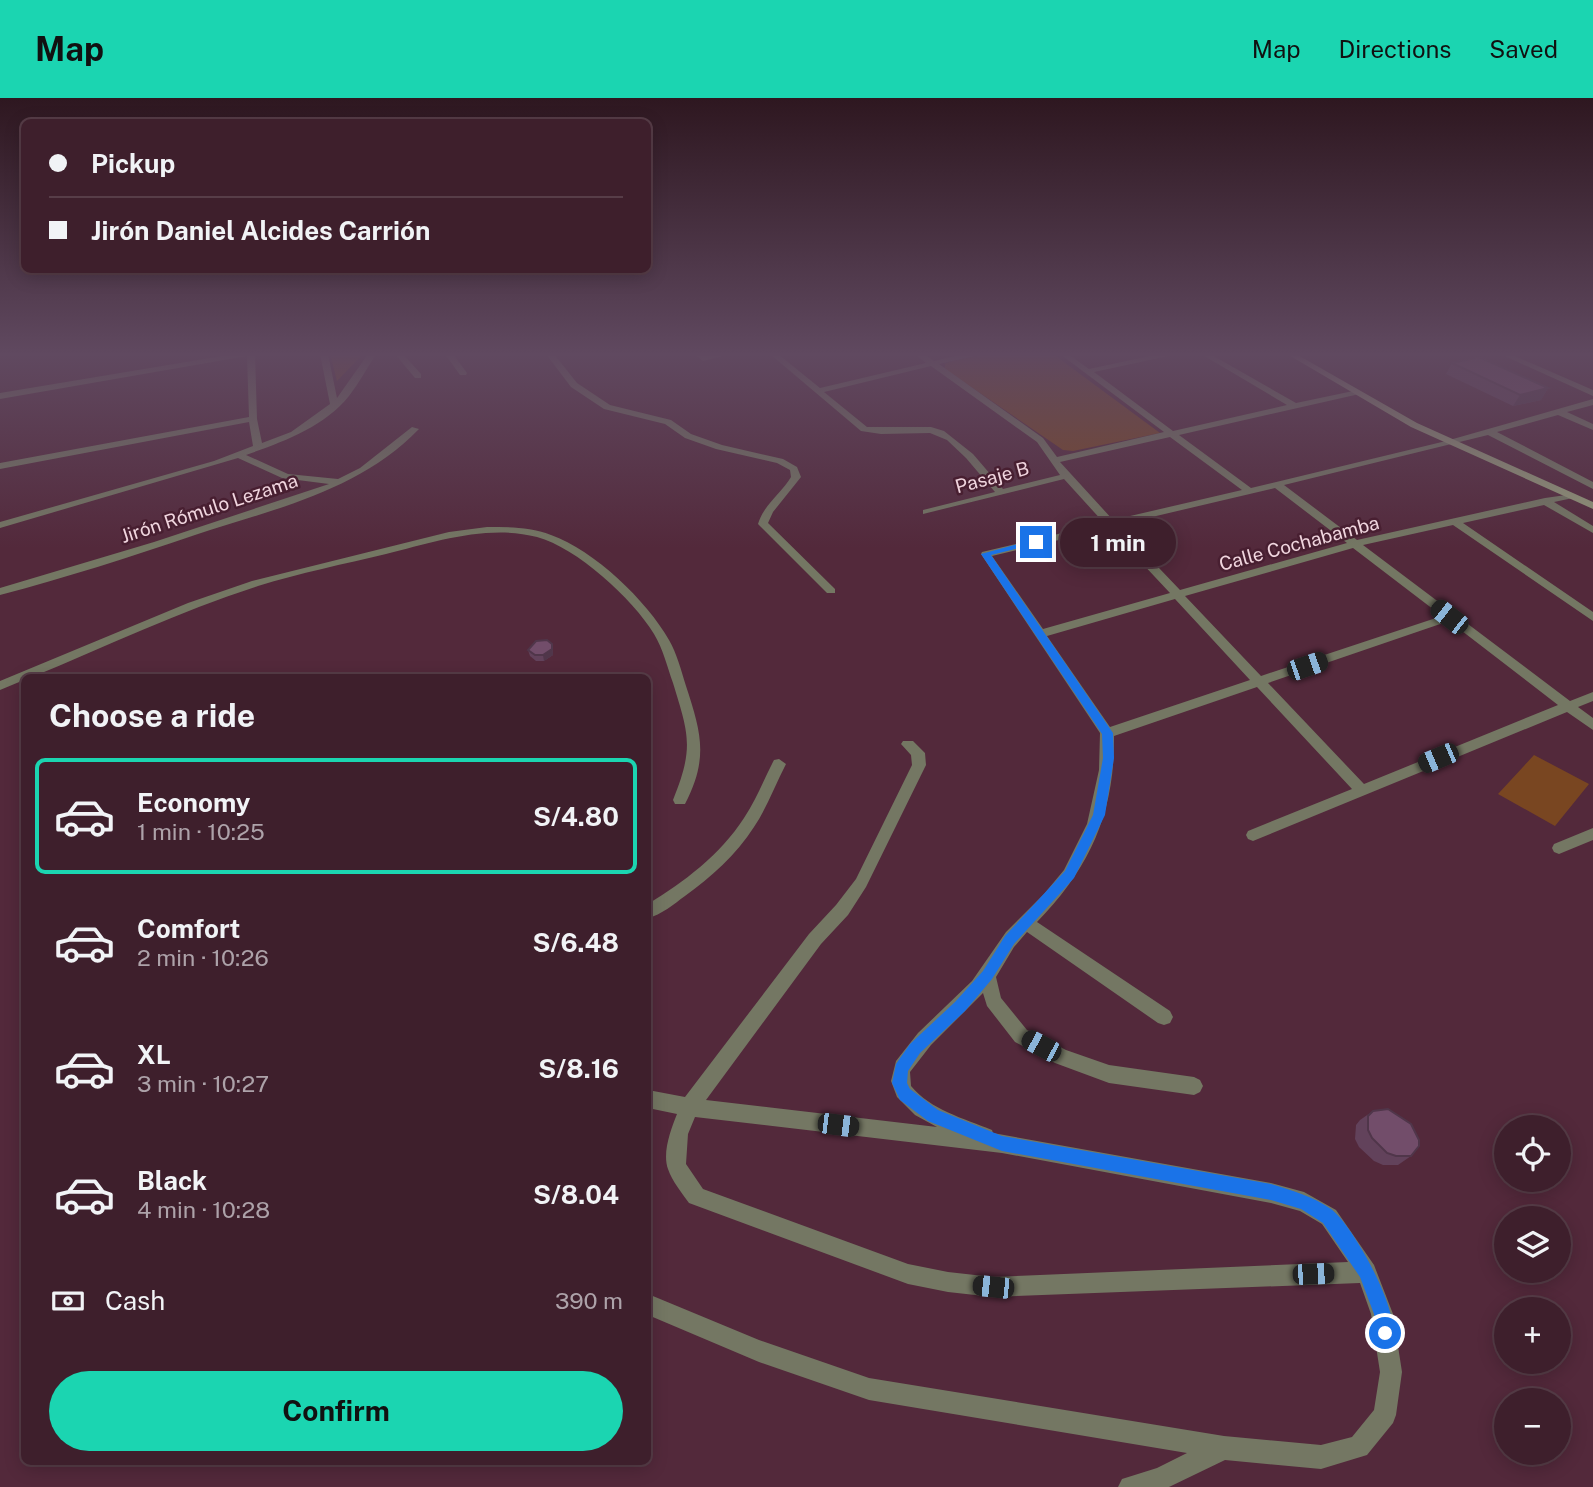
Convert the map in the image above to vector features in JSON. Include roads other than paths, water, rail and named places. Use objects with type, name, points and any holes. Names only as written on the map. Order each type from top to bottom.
[{"type":"street","points":[[0,466],[253,419],[258,450]]},
{"type":"street","points":[[0,525],[258,450],[294,434],[314,419]]},
{"type":"street","points":[[655,419],[668,422],[688,436],[780,461],[793,469],[796,477],[791,488],[764,515],[763,524],[831,591]]},
{"type":"street","points":[[851,419],[864,429],[883,432],[930,430],[947,436],[971,458],[1000,493]]},
{"type":"street","points":[[1010,419],[1040,440],[1066,476],[1361,790]]},
{"type":"street","points":[[1153,419],[1248,490]]},
{"type":"street","points":[[1055,460],[1234,419]]},
{"type":"street","points":[[1404,419],[1449,443],[1593,506]]},
{"type":"street","points":[[1002,1144],[933,1116],[905,1095],[900,1083],[901,1069],[915,1048],[960,1007],[987,975],[1009,940],[1069,874],[1099,815],[1108,758],[1107,733],[986,554],[1449,443],[1535,419]]},
{"type":"street","points":[[1574,419],[1593,427]]},
{"type":"street","name":"Jirón Rómulo Lezama","points":[[0,592],[326,489],[363,470],[415,429]]},
{"type":"street","points":[[1490,432],[1593,486]]},
{"type":"street","points":[[240,456],[279,476],[310,481],[341,481]]},
{"type":"street","name":"Pasaje B","points":[[927,512],[1066,476]]},
{"type":"street","points":[[1276,484],[1593,725]]},
{"type":"street","name":"Calle Cochabamba","points":[[1040,634],[1354,544],[1570,496]]},
{"type":"street","points":[[1545,501],[1593,530]]},
{"type":"street","points":[[1455,522],[1593,617]]},
{"type":"street","points":[[28,674],[192,605],[256,583],[449,535],[480,531],[516,532],[549,537],[582,555],[635,604],[664,640],[687,706],[696,743],[691,772],[680,800]]},
{"type":"street","points":[[1107,733],[1449,617]]},
{"type":"street","points":[[0,686],[21,677]]},
{"type":"street","points":[[1252,835],[1565,705],[1593,696]]},
{"type":"street","points":[[908,744],[918,753],[919,765],[861,883],[815,939],[689,1107],[679,1133],[676,1166],[696,1196],[908,1274],[993,1287],[1367,1272]]},
{"type":"street","points":[[651,910],[682,891],[722,857],[749,822],[779,764]]},
{"type":"street","points":[[1559,848],[1593,834]]},
{"type":"street","points":[[1025,922],[1164,1017]]},
{"type":"street","points":[[987,975],[993,1001],[1021,1036],[1061,1057],[1109,1074],[1194,1086]]},
{"type":"street","points":[[651,1100],[689,1107],[1002,1144],[1271,1192],[1304,1202],[1329,1217],[1367,1272],[1382,1314],[1391,1372],[1385,1415],[1377,1426],[1359,1447],[1321,1457],[1224,1448],[869,1389],[759,1351],[651,1306]]},
{"type":"street","points":[[1130,1487],[1160,1479],[1224,1448]]}]
